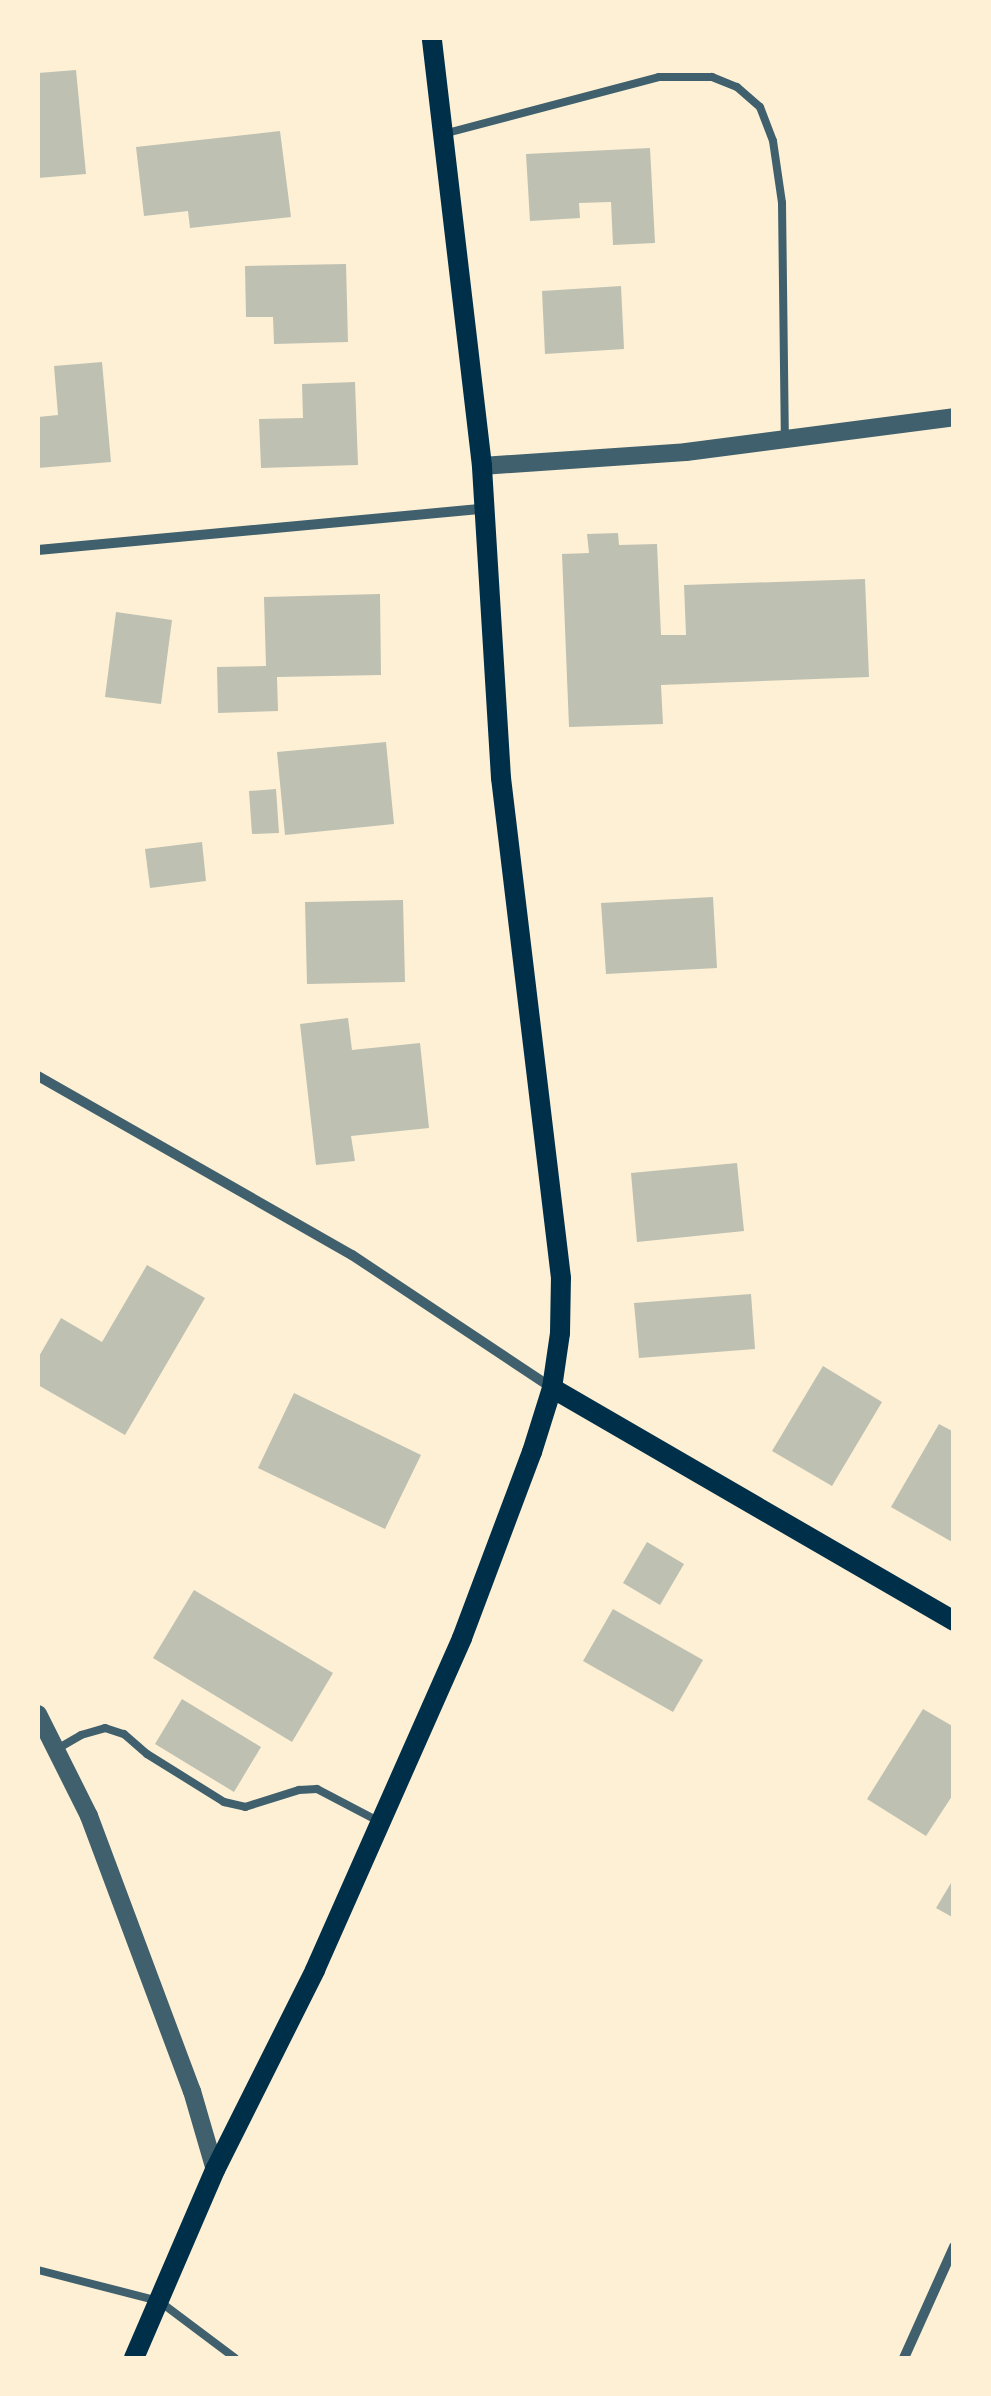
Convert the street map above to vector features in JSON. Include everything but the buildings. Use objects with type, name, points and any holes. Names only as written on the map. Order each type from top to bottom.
[{"type":"main road","points":[[134,2358],[215,2170],[315,1970],[462,1638],[552,1388],[560,1333],[560,1278],[501,778],[482,466],[432,38]]},
{"type":"main road","points":[[552,1388],[954,1622]]},
{"type":"street","points":[[482,466],[686,452],[954,417]]},
{"type":"street","points":[[38,550],[482,509]]},
{"type":"street","points":[[38,1076],[352,1255],[552,1388]]},
{"type":"street","points":[[38,1714],[96,1834],[192,2091],[215,2170]]},
{"type":"street","points":[[904,2358],[954,2247]]},
{"type":"lane","points":[[443,134],[659,78],[712,78],[737,87],[760,108],[773,140],[782,203],[785,438]]},
{"type":"lane","points":[[57,1749],[81,1734],[106,1728],[124,1734],[146,1754],[224,1802],[245,1807],[317,1789],[380,1822]]},
{"type":"lane","points":[[38,2270],[159,2301],[236,2358]]}]
